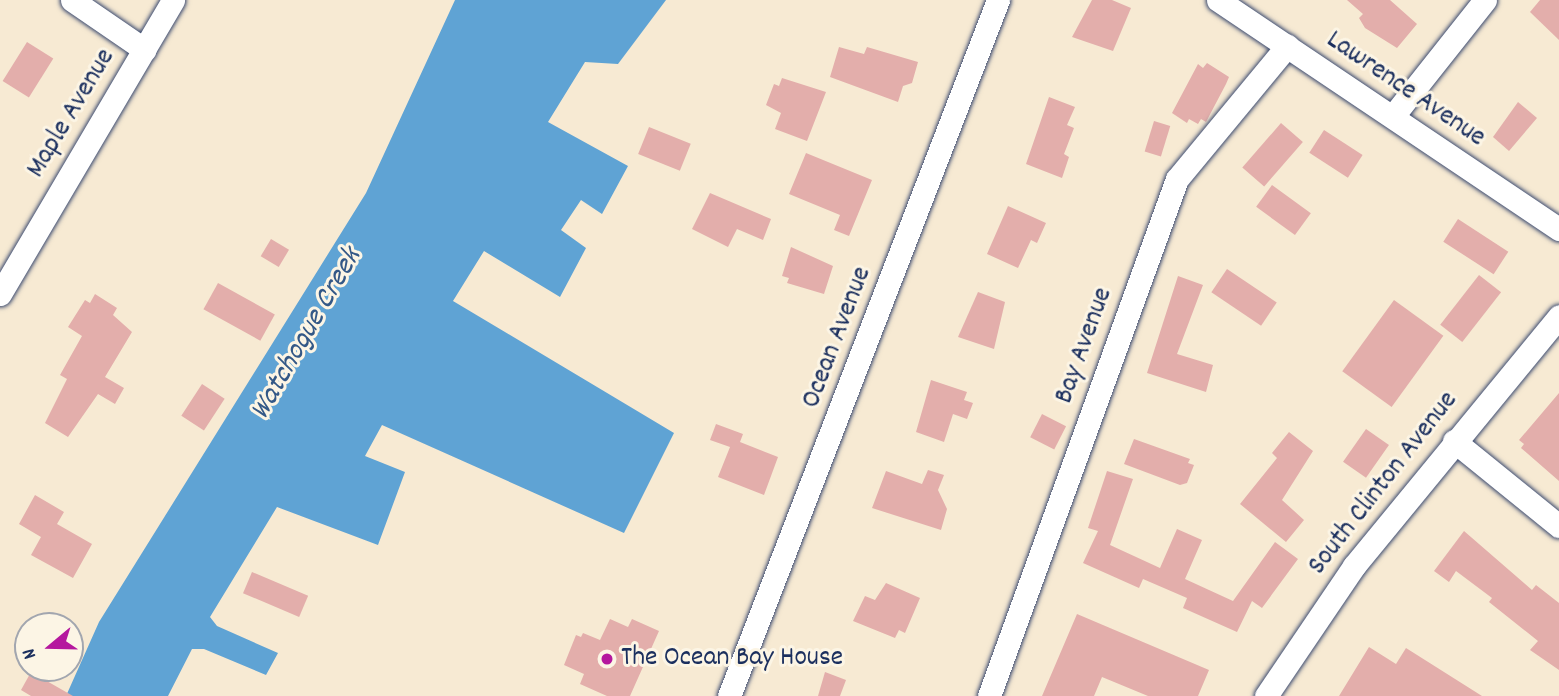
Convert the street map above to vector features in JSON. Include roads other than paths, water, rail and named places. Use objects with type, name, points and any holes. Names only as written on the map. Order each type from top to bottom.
[{"type":"street","points":[[72,0],[145,50]]},
{"type":"street","name":"Maple Avenue","points":[[0,294],[173,0]]},
{"type":"street","name":"Ocean Avenue","points":[[729,696],[998,0]]},
{"type":"street","name":"Lawrence Avenue","points":[[1218,0],[1559,229]]},
{"type":"street","points":[[1393,116],[1485,0]]},
{"type":"street","name":"Bay Avenue","points":[[989,696],[1177,179],[1287,46]]},
{"type":"street","name":"South Clinton Avenue","points":[[1266,696],[1354,566],[1454,440],[1559,316]]},
{"type":"street","points":[[1454,440],[1559,526]]},
{"type":"water","name":"Watchogue Creek","points":[[455,0],[666,0],[618,64],[585,62],[548,122],[628,166],[602,214],[581,200],[561,230],[586,248],[560,297],[484,251],[453,301],[674,433],[624,533],[382,425],[365,456],[405,472],[378,545],[277,507],[210,617],[217,626],[278,653],[266,675],[204,649],[192,649],[168,696],[66,696],[72,682],[84,682],[84,656],[99,622],[366,193]]},
{"type":"place","name":"The Ocean Bay House","points":[[607,659]]}]
